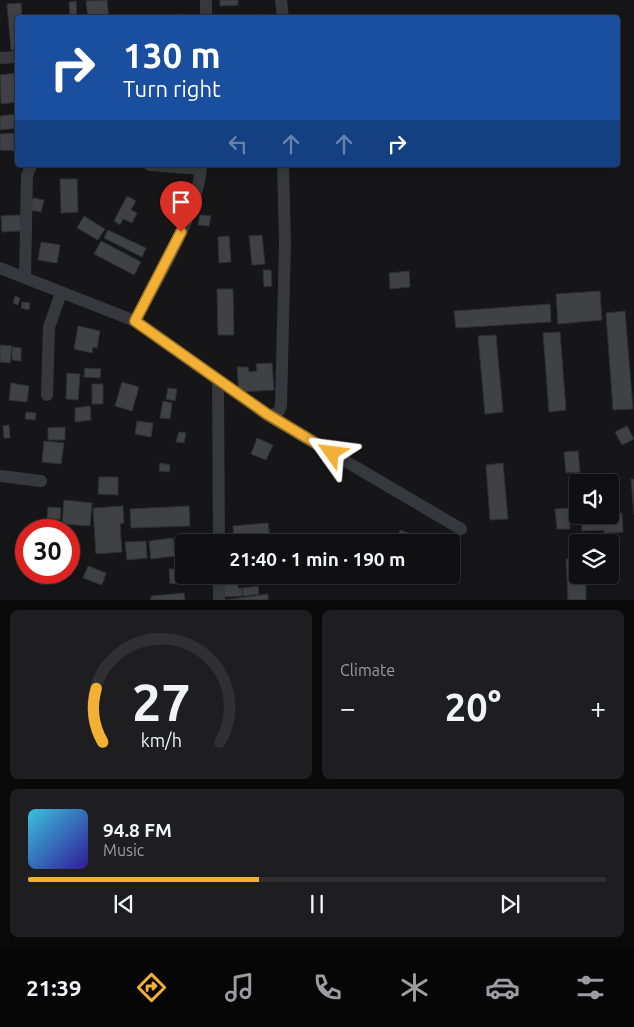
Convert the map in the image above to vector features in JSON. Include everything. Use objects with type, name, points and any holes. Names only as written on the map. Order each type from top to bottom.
[{"type":"street","points":[[206,0],[206,15]]},
{"type":"street","points":[[281,0],[282,15]]},
{"type":"street","points":[[0,58],[15,57]]},
{"type":"street","points":[[25,278],[27,176],[30,167]]},
{"type":"street","points":[[135,321],[181,232],[197,193],[201,167]]},
{"type":"street","points":[[267,414],[280,412],[281,406],[284,242],[283,167]]},
{"type":"street","points":[[0,268],[135,321],[267,414],[461,530]]},
{"type":"street","points":[[47,395],[50,327],[62,293]]},
{"type":"street","points":[[218,381],[218,534]]},
{"type":"street","points":[[0,476],[41,481]]},
{"type":"street","points":[[219,584],[219,600]]},
{"type":"building","points":[[107,0],[109,15],[88,15],[86,1]]},
{"type":"building","points":[[220,0],[238,0],[238,5],[220,6]]},
{"type":"building","points":[[76,1],[77,15],[70,15],[69,2]]},
{"type":"building","points":[[21,3],[22,15],[15,15],[15,50],[11,50],[7,4]]},
{"type":"building","points":[[15,73],[15,102],[1,104],[0,75]]},
{"type":"building","points":[[15,114],[15,128],[0,130],[0,116]]},
{"type":"building","points":[[15,133],[15,151],[0,150],[0,134]]},
{"type":"building","points":[[60,179],[77,179],[78,212],[61,213]]},
{"type":"building","points":[[127,196],[136,201],[131,210],[137,213],[132,223],[123,219],[120,225],[114,221]]},
{"type":"building","points":[[33,198],[44,200],[41,212],[30,210]]},
{"type":"building","points":[[20,215],[21,231],[2,232],[1,216]]},
{"type":"building","points":[[200,215],[211,216],[209,226],[198,225]]},
{"type":"building","points":[[84,216],[105,229],[98,240],[77,228]]},
{"type":"building","points":[[108,230],[146,248],[142,257],[104,238]]},
{"type":"building","points":[[262,235],[265,264],[252,265],[249,236]]},
{"type":"building","points":[[229,236],[231,262],[219,263],[218,237]]},
{"type":"building","points":[[101,241],[141,262],[134,275],[94,254]]},
{"type":"building","points":[[41,242],[60,245],[57,263],[38,260]]},
{"type":"building","points":[[263,270],[271,270],[272,286],[264,287]]},
{"type":"building","points":[[409,271],[410,287],[390,289],[389,273]]},
{"type":"building","points":[[217,289],[233,289],[234,335],[218,335]]},
{"type":"building","points":[[600,291],[602,320],[558,324],[556,294]]},
{"type":"building","points":[[15,296],[20,298],[18,305],[13,303]]},
{"type":"building","points":[[22,302],[30,303],[29,310],[21,308]]},
{"type":"building","points":[[550,304],[551,322],[456,328],[454,311]]},
{"type":"building","points":[[625,311],[633,409],[613,410],[606,313]]},
{"type":"building","points":[[78,326],[100,331],[97,348],[93,347],[92,353],[74,349]]},
{"type":"building","points":[[560,332],[566,410],[549,412],[543,333]]},
{"type":"building","points":[[496,335],[503,412],[485,414],[478,336]]},
{"type":"building","points":[[0,345],[12,346],[10,363],[0,362]]},
{"type":"building","points":[[12,347],[21,348],[21,361],[12,360]]},
{"type":"building","points":[[272,363],[274,390],[239,392],[237,367],[248,367],[249,372],[257,371],[256,364]]},
{"type":"building","points":[[85,368],[101,369],[100,378],[84,377]]},
{"type":"building","points":[[67,373],[80,374],[78,400],[66,399]]},
{"type":"building","points":[[122,382],[139,387],[132,411],[115,406]]},
{"type":"building","points":[[11,383],[29,386],[27,402],[9,400]]},
{"type":"building","points":[[92,384],[103,384],[103,404],[92,404]]},
{"type":"building","points":[[168,388],[177,389],[175,401],[166,399]]},
{"type":"building","points":[[163,401],[172,403],[170,419],[160,418]]},
{"type":"building","points":[[90,406],[91,420],[75,422],[75,408]]},
{"type":"building","points":[[26,412],[36,413],[35,420],[25,419]]},
{"type":"building","points":[[137,421],[153,423],[151,437],[135,434]]},
{"type":"building","points":[[9,425],[10,438],[4,438],[3,426]]},
{"type":"building","points":[[627,426],[634,439],[622,445],[615,432]]},
{"type":"building","points":[[65,427],[65,440],[48,440],[48,428]]},
{"type":"building","points":[[179,432],[186,433],[184,443],[176,442]]},
{"type":"building","points":[[257,438],[273,445],[266,460],[251,454]]},
{"type":"building","points":[[44,441],[64,443],[61,464],[42,462]]},
{"type":"building","points":[[578,451],[580,472],[566,473],[564,452]]},
{"type":"building","points":[[160,463],[170,465],[169,472],[159,471]]},
{"type":"building","points":[[503,463],[508,519],[490,520],[486,465]]},
{"type":"building","points":[[99,477],[118,477],[118,495],[98,494]]},
{"type":"building","points":[[631,479],[634,479],[634,515]]},
{"type":"building","points":[[64,500],[92,503],[90,526],[80,525],[80,519],[62,519]]},
{"type":"building","points":[[123,506],[124,523],[120,524],[122,552],[96,554],[93,508]]},
{"type":"building","points":[[189,506],[190,526],[131,528],[130,509]]},
{"type":"building","points":[[48,507],[61,508],[60,519],[47,519]]},
{"type":"building","points":[[569,508],[570,529],[557,529],[555,509]]},
{"type":"building","points":[[619,513],[622,513],[623,532],[604,533],[604,530],[582,531],[582,524],[619,524]]},
{"type":"building","points":[[268,523],[269,534],[234,534],[233,526]]},
{"type":"building","points":[[400,530],[411,534],[399,534]]},
{"type":"building","points":[[173,538],[175,556],[151,559],[149,541]]},
{"type":"building","points":[[146,541],[147,558],[127,560],[125,542]]},
{"type":"building","points":[[566,559],[569,559],[569,584],[586,584],[586,600],[568,600]]},
{"type":"building","points":[[88,566],[106,573],[102,585],[83,578]]},
{"type":"building","points":[[169,569],[175,569],[175,584],[170,584]]},
{"type":"building","points":[[221,584],[238,584],[238,588],[242,588],[242,596],[222,597]]},
{"type":"building","points":[[258,586],[259,594],[243,596],[242,588]]},
{"type":"building","points":[[184,593],[185,600],[151,600],[151,596]]},
{"type":"building","points":[[268,594],[268,600],[224,600]]},
{"type":"route","points":[[181,232],[135,321],[232,391],[332,453]]}]
